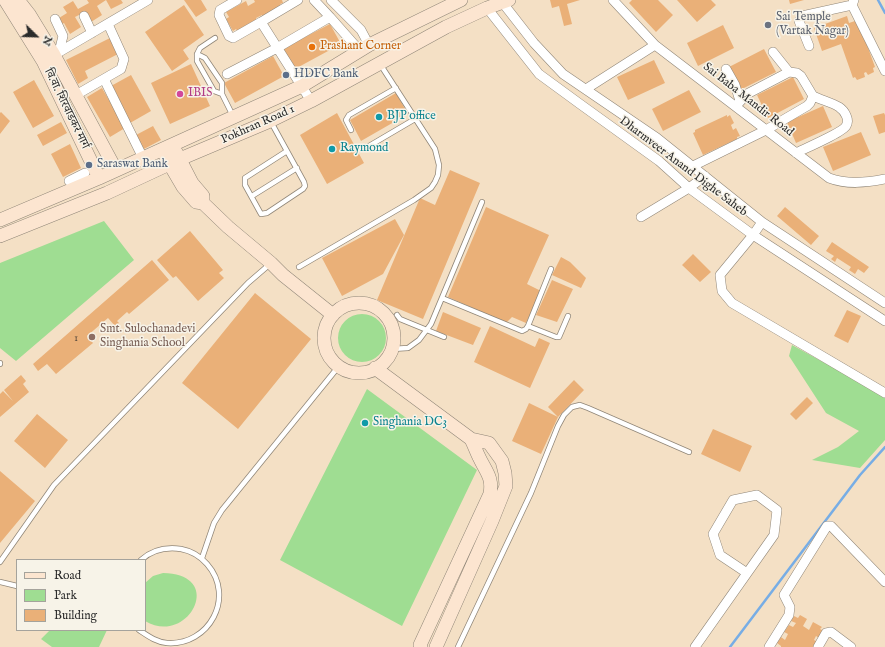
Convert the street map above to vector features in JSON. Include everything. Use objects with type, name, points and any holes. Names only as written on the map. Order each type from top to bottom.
[{"type":"street","name":"वि.वा. शिरवाडकर मार्ग","points":[[5,0],[52,56],[99,178]]},
{"type":"street","points":[[18,0],[29,14],[76,95],[116,170]]},
{"type":"street","points":[[237,0],[219,12],[229,36],[233,38],[294,1]]},
{"type":"street","points":[[314,0],[330,17],[368,46]]},
{"type":"street","points":[[331,0],[361,30],[368,46]]},
{"type":"street","points":[[432,14],[441,0]]},
{"type":"street","name":"Pokhran Road 1","points":[[0,220],[27,209],[70,183],[99,178],[302,86],[368,46],[462,0]]},
{"type":"street","name":"Sai Baba Mandir Road","points":[[613,0],[655,44],[738,103],[766,130],[828,178],[839,182],[860,183],[885,179]]},
{"type":"street","points":[[52,56],[108,24],[143,1]]},
{"type":"street","name":"Pokhran Road 1","points":[[0,236],[107,193],[174,162],[270,121],[311,101],[446,27],[506,1]]},
{"type":"street","name":"Dharmveer Anand Dighe Saheb","points":[[506,1],[534,43],[563,74],[657,138],[762,222],[885,303]]},
{"type":"street","points":[[809,46],[799,21],[802,16],[853,3],[885,71]]},
{"type":"street","name":"Dharmveer Anand Dighe Saheb","points":[[487,8],[539,74],[659,161],[689,188],[753,235],[885,321]]},
{"type":"street","points":[[84,16],[92,33]]},
{"type":"street","points":[[227,74],[277,48],[330,17]]},
{"type":"street","points":[[52,56],[63,36],[55,19]]},
{"type":"street","points":[[261,22],[311,101]]},
{"type":"street","points":[[76,95],[121,69],[124,61],[108,24]]},
{"type":"street","points":[[586,90],[655,44]]},
{"type":"street","points":[[773,52],[789,72]]},
{"type":"street","points":[[726,68],[735,84],[738,103]]},
{"type":"street","points":[[738,103],[747,94],[789,72],[797,73],[802,76],[813,96],[840,108],[846,115],[848,120],[847,125],[835,134],[796,153]]},
{"type":"street","points":[[104,79],[143,158]]},
{"type":"street","points":[[693,166],[766,130],[808,106],[813,96]]},
{"type":"street","points":[[168,147],[174,162],[203,196],[203,203],[283,275],[332,315]]},
{"type":"street","points":[[70,183],[85,173]]},
{"type":"street","points":[[641,217],[689,188],[705,176]]},
{"type":"street","points":[[27,209],[33,223]]},
{"type":"street","points":[[762,222],[720,275],[722,291],[732,303],[885,392]]},
{"type":"street","points":[[355,303],[368,304],[379,309],[388,318],[394,336],[392,349],[381,365],[363,372],[350,371],[339,366],[330,357],[325,345],[325,332],[326,326],[332,315],[342,307],[355,303]]},
{"type":"street","points":[[375,368],[471,439],[489,444],[502,461],[506,473],[506,486],[492,521],[436,647]]},
{"type":"street","points":[[421,647],[420,645],[490,494],[492,486],[490,478],[471,439]]},
{"type":"street","points":[[695,647],[774,535],[777,510],[757,495],[733,500],[713,534],[720,555],[747,573]]},
{"type":"street","points":[[769,647],[789,615],[790,607],[784,595],[827,526],[831,526],[885,582]]},
{"type":"street","points":[[818,647],[826,633],[831,632],[851,647]]},
{"type":"lane","points":[[215,38],[200,48],[197,54],[197,61],[214,90],[222,94]]},
{"type":"lane","points":[[197,54],[205,58],[222,83],[222,94],[233,116]]},
{"type":"lane","points":[[299,267],[414,200],[431,188],[438,175],[439,165],[434,149],[396,88],[384,61]]},
{"type":"lane","points":[[351,130],[346,120],[349,115],[396,88]]},
{"type":"lane","points":[[369,146],[415,119]]},
{"type":"lane","points":[[270,121],[297,168],[305,186],[303,189],[267,213],[261,214],[245,185],[245,178],[287,151]]},
{"type":"lane","points":[[252,196],[297,168]]},
{"type":"lane","points":[[392,349],[408,348],[419,340],[431,324],[482,202]]},
{"type":"lane","points":[[0,562],[54,485],[248,283],[271,263]]},
{"type":"lane","points":[[442,298],[522,330],[526,330],[551,269]]},
{"type":"lane","points":[[397,315],[400,319],[444,337]]},
{"type":"lane","points":[[528,326],[559,337],[568,316]]},
{"type":"lane","points":[[202,558],[214,523],[222,510],[339,366]]},
{"type":"lane","points":[[458,647],[531,493],[558,426],[564,415],[572,407],[580,405],[588,408],[689,452]]},
{"type":"lane","points":[[141,631],[165,645],[196,637],[208,627],[216,614],[220,599],[218,584],[212,570],[202,558],[188,550],[172,548],[156,551],[143,559]]},
{"type":"lane","points":[[0,582],[16,586]]},
{"type":"green space","points":[[104,221],[134,260],[16,361],[0,348],[0,263]]},
{"type":"green space","points":[[357,314],[367,314],[376,318],[382,324],[385,329],[385,347],[376,358],[367,362],[357,362],[348,358],[342,352],[338,343],[338,333],[342,324],[348,318]]},
{"type":"green space","points":[[792,345],[885,396],[885,440],[860,468],[812,460],[838,447],[859,431],[826,413],[789,356]]},
{"type":"green space","points":[[367,389],[477,470],[402,626],[280,560]]},
{"type":"green space","points":[[163,573],[182,576],[193,585],[197,595],[194,607],[186,618],[175,625],[161,626],[146,621],[146,582],[153,576]]},
{"type":"green space","points":[[49,631],[107,631],[99,647],[52,647],[41,639]]},
{"type":"building","points":[[87,0],[106,0],[97,6],[102,15],[91,22],[85,12],[75,17],[81,27],[70,34],[64,23],[62,24],[59,18],[67,13],[63,7],[73,1],[78,9],[89,3]]},
{"type":"building","points":[[106,0],[121,0],[123,3],[111,9]]},
{"type":"building","points":[[184,0],[201,0],[207,10],[196,17]]},
{"type":"building","points":[[254,0],[282,0],[283,3],[280,4],[282,8],[264,19],[262,15],[256,18],[258,23],[239,34],[236,29],[233,31],[226,19],[229,17],[226,12],[246,1],[248,6],[255,2]]},
{"type":"building","points":[[550,0],[580,0],[567,4],[572,24],[564,26],[559,6],[552,8]]},
{"type":"building","points":[[632,0],[658,0],[673,15],[656,32],[629,3]]},
{"type":"building","points":[[677,0],[711,0],[716,5],[697,22]]},
{"type":"building","points":[[789,0],[804,0],[790,4]]},
{"type":"building","points":[[184,5],[204,35],[183,50],[189,59],[172,71],[145,32]]},
{"type":"building","points":[[847,16],[849,23],[858,20],[875,67],[873,68],[874,72],[868,75],[866,72],[864,73],[865,77],[857,80],[855,77],[853,78],[841,44],[822,51],[814,28]]},
{"type":"building","name":"Prashant Corner","points":[[330,24],[341,44],[293,70],[282,49]]},
{"type":"building","points":[[723,25],[734,48],[698,66],[687,43]]},
{"type":"building","points":[[110,38],[118,54],[85,71],[88,78],[78,84],[66,60]]},
{"type":"building","points":[[764,49],[776,72],[740,90],[729,67]]},
{"type":"building","points":[[273,56],[284,76],[235,103],[224,83]]},
{"type":"building","points":[[654,60],[665,83],[628,100],[617,77]]},
{"type":"building","name":"IBIS","points":[[191,64],[210,106],[170,124],[151,83]]},
{"type":"building","points":[[131,75],[151,111],[130,123],[111,86]]},
{"type":"building","points":[[793,77],[804,99],[768,118],[757,95]]},
{"type":"building","points":[[34,80],[54,116],[33,128],[13,92]]},
{"type":"building","points":[[102,88],[125,128],[110,137],[87,97]]},
{"type":"building","points":[[689,90],[701,112],[663,131],[652,109]]},
{"type":"building","name":"BJP office","points":[[396,93],[408,114],[361,141],[350,120]]},
{"type":"building","points":[[823,106],[832,127],[796,143],[787,122]]},
{"type":"building","points":[[1,112],[10,121],[0,134],[0,113]]},
{"type":"building","name":"Raymond","points":[[337,113],[364,163],[327,184],[300,135]]},
{"type":"building","points":[[884,113],[885,132],[879,134],[873,116]]},
{"type":"building","points":[[727,115],[727,117],[730,115],[734,123],[731,125],[733,130],[736,128],[740,136],[737,137],[737,139],[703,155],[693,133],[695,130]]},
{"type":"building","points":[[61,122],[67,133],[43,146],[37,135]]},
{"type":"building","points":[[153,126],[161,140],[144,149],[136,135]]},
{"type":"building","points":[[861,132],[871,155],[833,171],[823,147]]},
{"type":"building","points":[[70,144],[81,168],[63,177],[51,154]]},
{"type":"building","points":[[450,170],[480,183],[423,319],[377,300],[420,198],[435,205]]},
{"type":"building","points":[[486,207],[549,235],[527,284],[541,291],[526,323],[512,317],[506,323],[448,297]]},
{"type":"building","points":[[785,207],[819,236],[811,245],[777,216]]},
{"type":"building","points":[[395,219],[404,235],[383,274],[342,296],[322,258]]},
{"type":"building","points":[[190,231],[223,270],[219,273],[224,278],[198,301],[176,276],[173,278],[157,260]]},
{"type":"building","points":[[832,242],[869,267],[864,273],[858,269],[855,274],[849,270],[851,267],[837,258],[835,262],[831,259],[834,256],[826,251]]},
{"type":"building","points":[[693,254],[711,272],[700,282],[682,265]]},
{"type":"building","points":[[561,257],[570,262],[586,278],[581,288],[552,275]]},
{"type":"building","points":[[152,260],[169,280],[129,314],[127,312],[117,321],[119,323],[115,326],[108,318],[87,336],[93,343],[56,374],[47,364],[38,371],[33,364]]},
{"type":"building","points":[[552,280],[573,289],[557,322],[536,315]]},
{"type":"building","points":[[255,293],[311,339],[238,429],[182,383]]},
{"type":"building","points":[[847,310],[861,316],[848,343],[834,336]]},
{"type":"building","points":[[443,312],[481,328],[473,345],[436,331]]},
{"type":"building","points":[[490,326],[535,347],[539,338],[550,343],[530,388],[474,362]]},
{"type":"building","points":[[21,375],[26,381],[23,384],[29,392],[0,417],[0,394],[3,391],[13,401],[4,390]]},
{"type":"building","points":[[574,380],[584,390],[558,417],[548,407]]},
{"type":"building","points":[[807,397],[813,403],[796,420],[790,414]]},
{"type":"building","points":[[529,403],[558,417],[541,454],[512,441]]},
{"type":"building","points":[[37,414],[68,440],[45,468],[14,441]]},
{"type":"building","points":[[713,429],[752,446],[740,472],[701,454]]},
{"type":"building","points":[[0,471],[35,501],[0,543]]},
{"type":"building","points":[[800,615],[807,619],[803,626],[809,630],[813,622],[822,627],[820,629],[824,631],[819,638],[816,636],[814,640],[818,642],[815,647],[781,647],[777,643],[781,637],[785,640],[788,634],[784,632],[789,625],[793,627],[796,623],[791,621],[794,616],[798,618]]},
{"type":"waterway","points":[[878,0],[885,13]]},
{"type":"waterway","points":[[730,647],[860,475],[885,447]]},
{"type":"place","name":"Sai Temple (Vartak Nagar)","points":[[768,25]]},
{"type":"place","name":"Prashant Corner","points":[[312,47]]},
{"type":"place","name":"HDFC Bank","points":[[286,75]]},
{"type":"place","name":"IBIS","points":[[180,94]]},
{"type":"place","name":"BJP office","points":[[379,117]]},
{"type":"place","name":"Raymond","points":[[332,149]]},
{"type":"place","name":"Saraswat Bank","points":[[89,165]]},
{"type":"place","name":"Smt. Sulochanadevi Singhania School","points":[[92,337]]},
{"type":"place","name":"Singhania DC3","points":[[365,423]]}]
